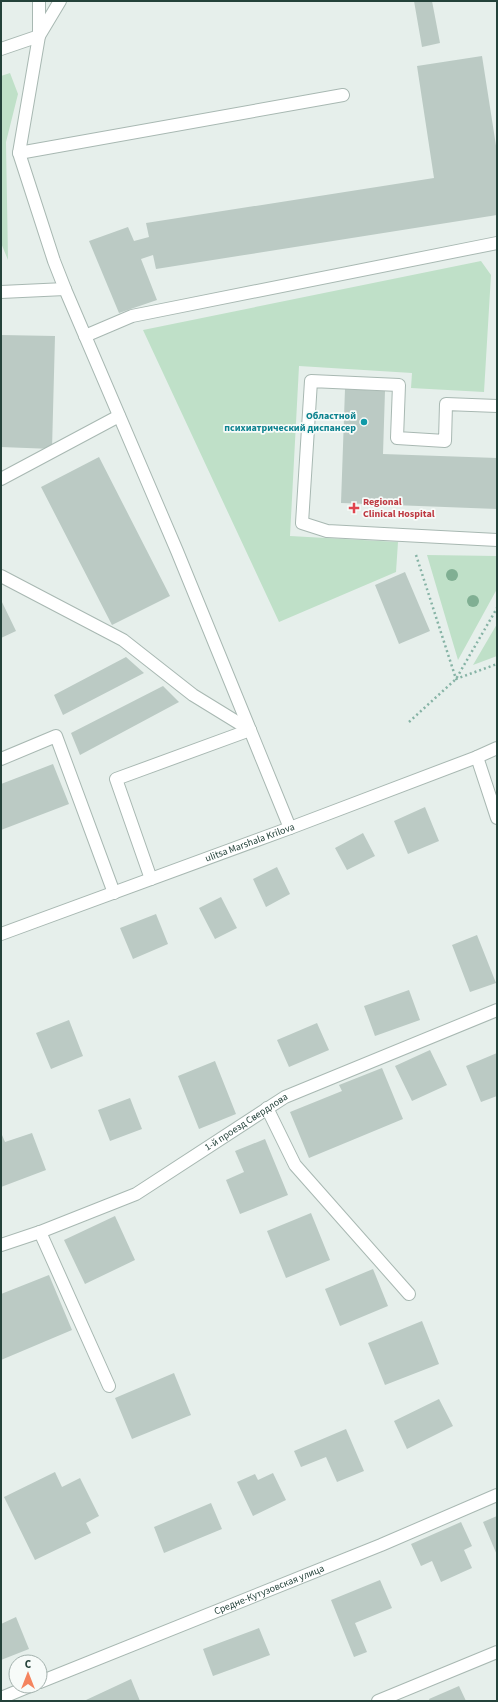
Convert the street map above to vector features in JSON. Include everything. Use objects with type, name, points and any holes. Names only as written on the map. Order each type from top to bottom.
[{"type":"street","points":[[39,1],[39,36],[18,154],[65,289],[177,551],[290,828]]},
{"type":"street","points":[[1,49],[39,36],[60,1]]},
{"type":"street","points":[[18,154],[343,95]]},
{"type":"street","points":[[85,336],[132,316],[497,243]]},
{"type":"street","points":[[1,292],[65,289]]},
{"type":"street","points":[[497,406],[446,404],[445,441],[397,438],[399,384],[312,381],[302,523],[327,531],[497,540]]},
{"type":"street","points":[[1,480],[119,416]]},
{"type":"street","points":[[1,576],[123,640],[193,695],[250,730]]},
{"type":"street","points":[[151,879],[116,779],[250,730]]},
{"type":"street","points":[[1,759],[56,736],[114,893]]},
{"type":"street","name":"ulitsa Marshala Krilova","points":[[1,934],[290,828],[497,748]]},
{"type":"street","points":[[477,757],[497,818]]},
{"type":"street","name":"1-й проезд Свердлова","points":[[1,1245],[40,1232],[136,1194],[285,1097],[497,1010]]},
{"type":"street","points":[[267,1108],[295,1165],[409,1294]]},
{"type":"street","points":[[40,1232],[109,1386]]},
{"type":"street","name":"Средне-Кутузовская улица","points":[[48,1679],[381,1545],[497,1495]]},
{"type":"street","points":[[378,1701],[497,1652]]},
{"type":"street","points":[[1,1698],[19,1696]]},
{"type":"path","points":[[409,535],[456,679]]},
{"type":"path","points":[[409,722],[456,679],[497,608]]},
{"type":"path","points":[[456,679],[497,664]]},
{"type":"green space","points":[[10,73],[18,94],[6,142],[8,260],[1,243],[1,76]]},
{"type":"green space","points":[[481,261],[491,275],[484,392],[411,388],[412,373],[299,366],[290,536],[398,542],[396,572],[279,622],[143,330]]},
{"type":"green space","points":[[427,555],[497,556],[497,589],[458,660]]},
{"type":"green space","points":[[497,624],[497,656],[473,665]]},
{"type":"building","points":[[414,1],[432,1],[440,43],[422,47]]},
{"type":"building","points":[[482,56],[497,152],[497,215],[156,269],[153,255],[141,259],[157,300],[119,313],[89,241],[128,227],[134,241],[149,237],[146,223],[434,178],[417,66]]},
{"type":"building","points":[[1,335],[55,336],[52,449],[1,447]]},
{"type":"building","name":"Областной психиатрический диспансер","points":[[345,389],[385,391],[383,454],[497,458],[497,509],[341,503]]},
{"type":"building","points":[[99,457],[170,596],[112,625],[41,487]]},
{"type":"building","points":[[405,572],[430,631],[399,644],[375,585]]},
{"type":"building","points":[[1,600],[16,631],[1,638]]},
{"type":"building","points":[[126,657],[144,673],[63,715],[54,695]]},
{"type":"building","points":[[163,686],[179,702],[80,755],[71,733]]},
{"type":"building","points":[[53,764],[69,804],[1,830],[1,784]]},
{"type":"building","points":[[425,807],[439,841],[408,854],[394,821]]},
{"type":"building","points":[[363,833],[375,856],[347,870],[335,848]]},
{"type":"building","points":[[277,867],[290,894],[266,907],[253,879]]},
{"type":"building","points":[[221,897],[237,928],[215,939],[199,908]]},
{"type":"building","points":[[156,914],[168,944],[133,959],[120,928]]},
{"type":"building","points":[[477,935],[496,983],[470,992],[452,945]]},
{"type":"building","points":[[409,990],[420,1020],[375,1036],[364,1006]]},
{"type":"building","points":[[69,1020],[83,1056],[51,1069],[36,1033]]},
{"type":"building","points":[[317,1023],[329,1050],[289,1067],[277,1040]]},
{"type":"building","points":[[430,1050],[447,1085],[412,1101],[395,1066]]},
{"type":"building","points":[[497,1053],[497,1096],[481,1102],[466,1066]]},
{"type":"building","points":[[215,1061],[236,1114],[199,1129],[178,1076]]},
{"type":"building","points":[[382,1068],[403,1119],[309,1158],[290,1112],[342,1091],[339,1085]]},
{"type":"building","points":[[130,1098],[142,1129],[110,1141],[98,1110]]},
{"type":"building","points":[[32,1133],[46,1170],[1,1187],[1,1136],[2,1135],[5,1142]]},
{"type":"building","points":[[265,1139],[288,1195],[240,1214],[226,1180],[244,1172],[235,1151]]},
{"type":"building","points":[[311,1213],[330,1260],[286,1278],[267,1231]]},
{"type":"building","points":[[115,1216],[135,1260],[85,1284],[64,1240]]},
{"type":"building","points":[[373,1269],[388,1306],[340,1326],[325,1289]]},
{"type":"building","points":[[49,1275],[72,1330],[1,1360],[1,1294]]},
{"type":"building","points":[[422,1321],[439,1364],[385,1385],[368,1343]]},
{"type":"building","points":[[174,1373],[191,1415],[132,1439],[115,1398]]},
{"type":"building","points":[[439,1399],[453,1426],[407,1449],[394,1421]]},
{"type":"building","points":[[346,1429],[364,1471],[337,1482],[326,1457],[301,1467],[294,1451]]},
{"type":"building","points":[[55,1472],[62,1487],[80,1478],[99,1516],[86,1523],[91,1533],[35,1560],[4,1497]]},
{"type":"building","points":[[273,1473],[286,1500],[253,1516],[237,1482],[255,1474],[258,1480]]},
{"type":"building","points":[[211,1503],[222,1529],[164,1553],[154,1527]]},
{"type":"building","points":[[497,1516],[497,1555],[483,1522]]},
{"type":"building","points":[[461,1522],[472,1546],[464,1550],[472,1568],[441,1582],[432,1561],[421,1566],[411,1544]]},
{"type":"building","points":[[380,1580],[392,1608],[355,1623],[367,1652],[354,1657],[331,1600]]},
{"type":"building","points":[[16,1617],[29,1649],[16,1654],[8,1654],[8,1657],[1,1660],[1,1624]]},
{"type":"building","points":[[259,1628],[270,1655],[213,1676],[203,1649]]},
{"type":"building","points":[[131,1679],[140,1701],[86,1700]]},
{"type":"building","points":[[459,1686],[466,1701],[430,1701],[429,1699]]},
{"type":"place","name":"Областной психиатрический диспансер","points":[[364,422]]},
{"type":"place","name":"Regional Clinical Hospital","points":[[354,508]]}]
